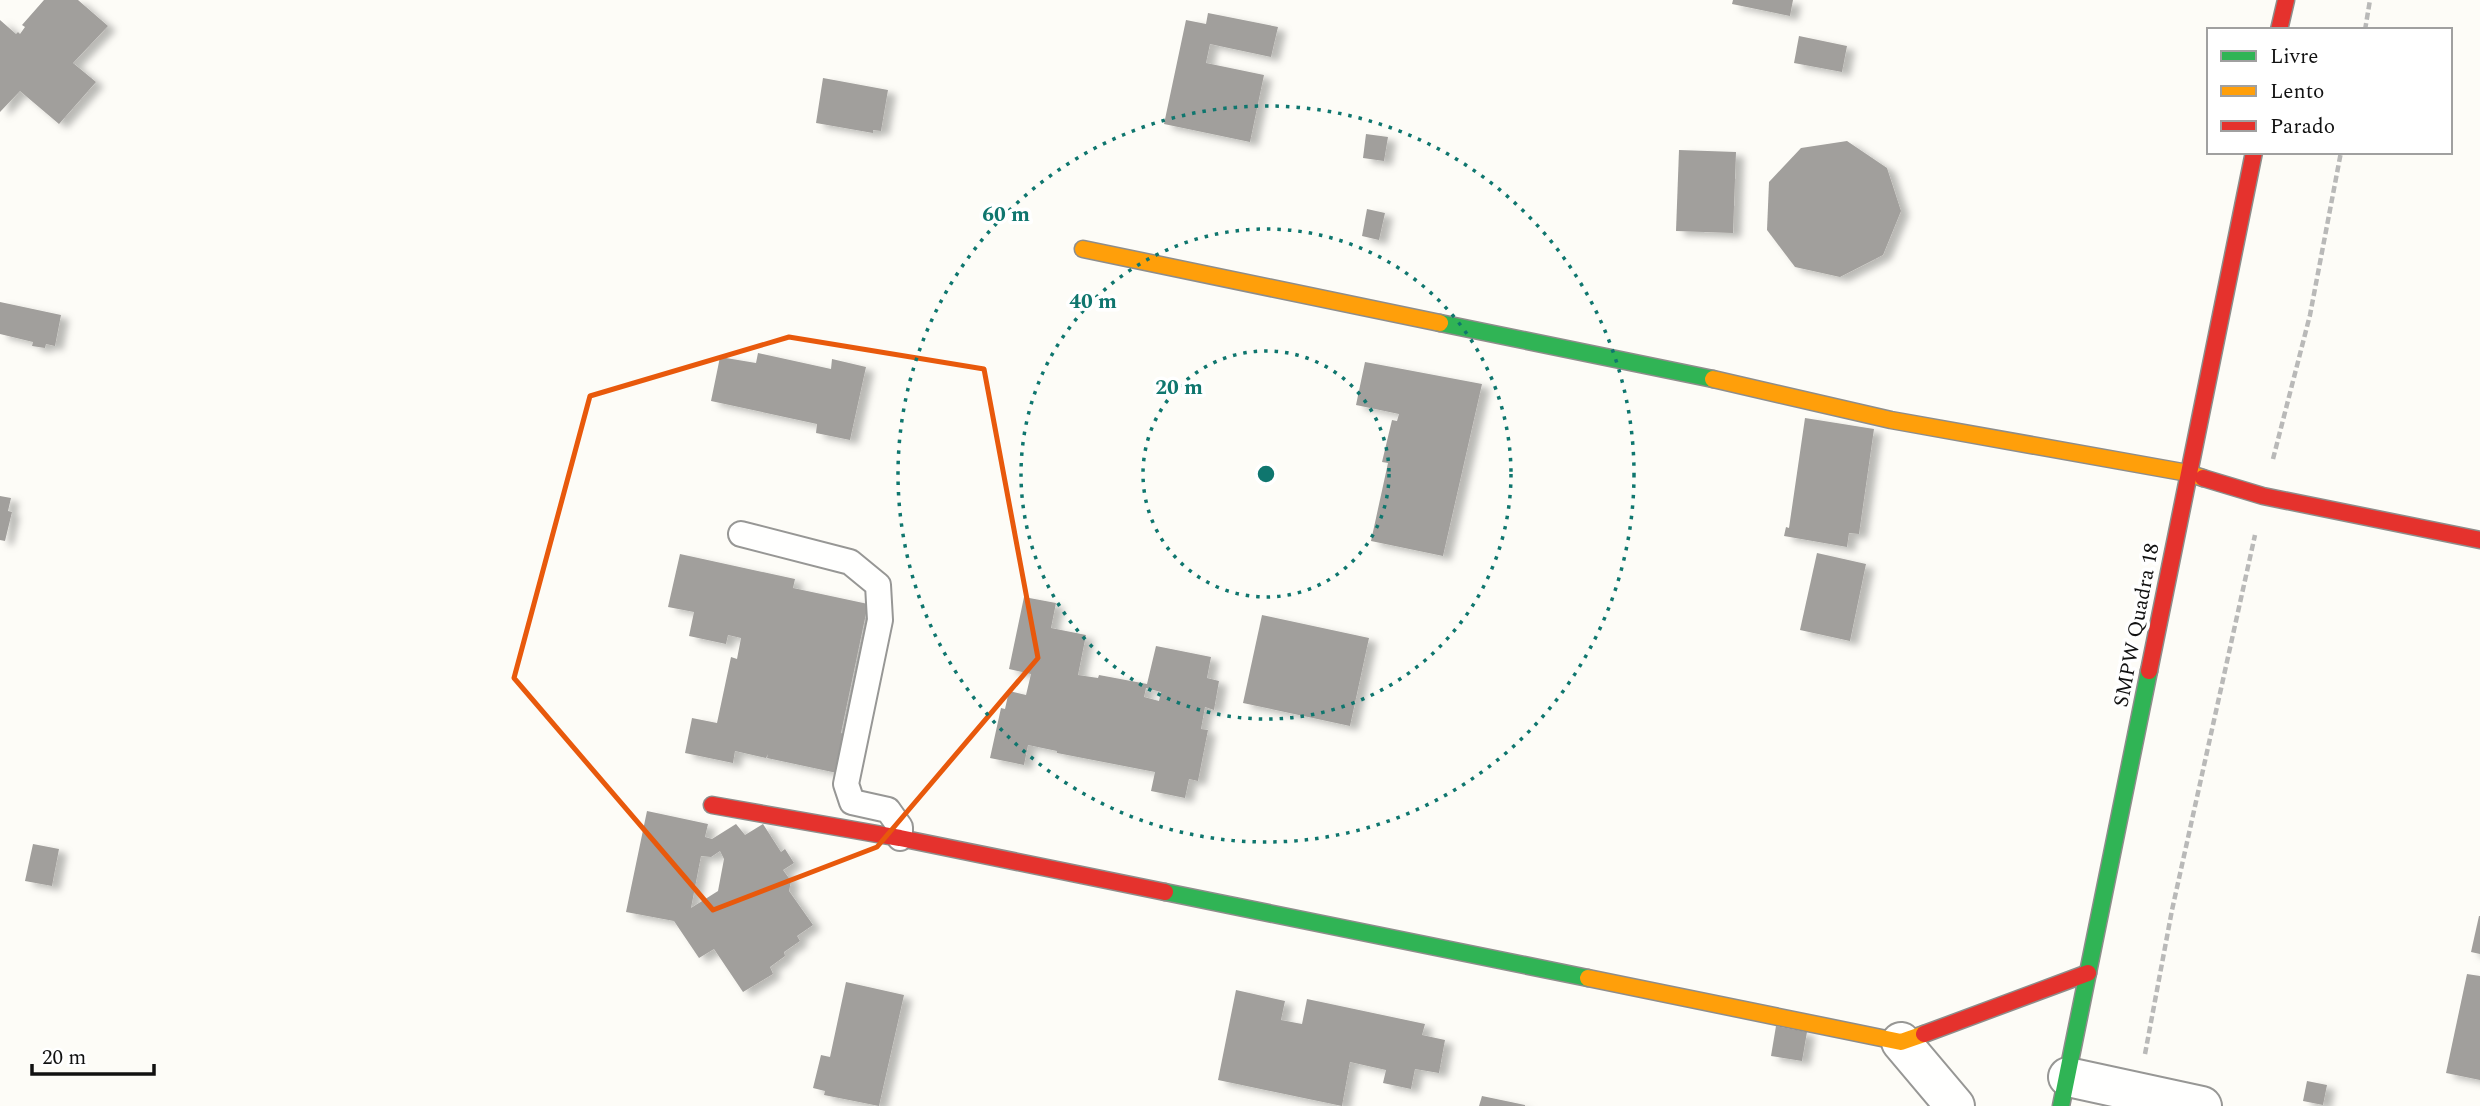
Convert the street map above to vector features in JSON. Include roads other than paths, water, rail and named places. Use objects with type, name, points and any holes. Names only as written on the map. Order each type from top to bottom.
[{"type":"street","points":[[2280,28],[2286,0]]},
{"type":"street","name":"SMPW Quadra 18","points":[[2065,1092],[2254,154]]},
{"type":"street","points":[[1083,249],[1734,383],[1891,420],[2188,473],[2263,496],[2480,540]]},
{"type":"street","points":[[712,804],[900,838],[1900,1042],[2088,973]]},
{"type":"street","points":[[1900,1042],[1955,1106]]},
{"type":"street","points":[[2065,1092],[2138,1092],[2202,1106]]},
{"type":"lane","points":[[741,534],[850,562],[878,585],[880,620],[846,784],[852,802],[888,810],[900,827],[900,838]]}]
